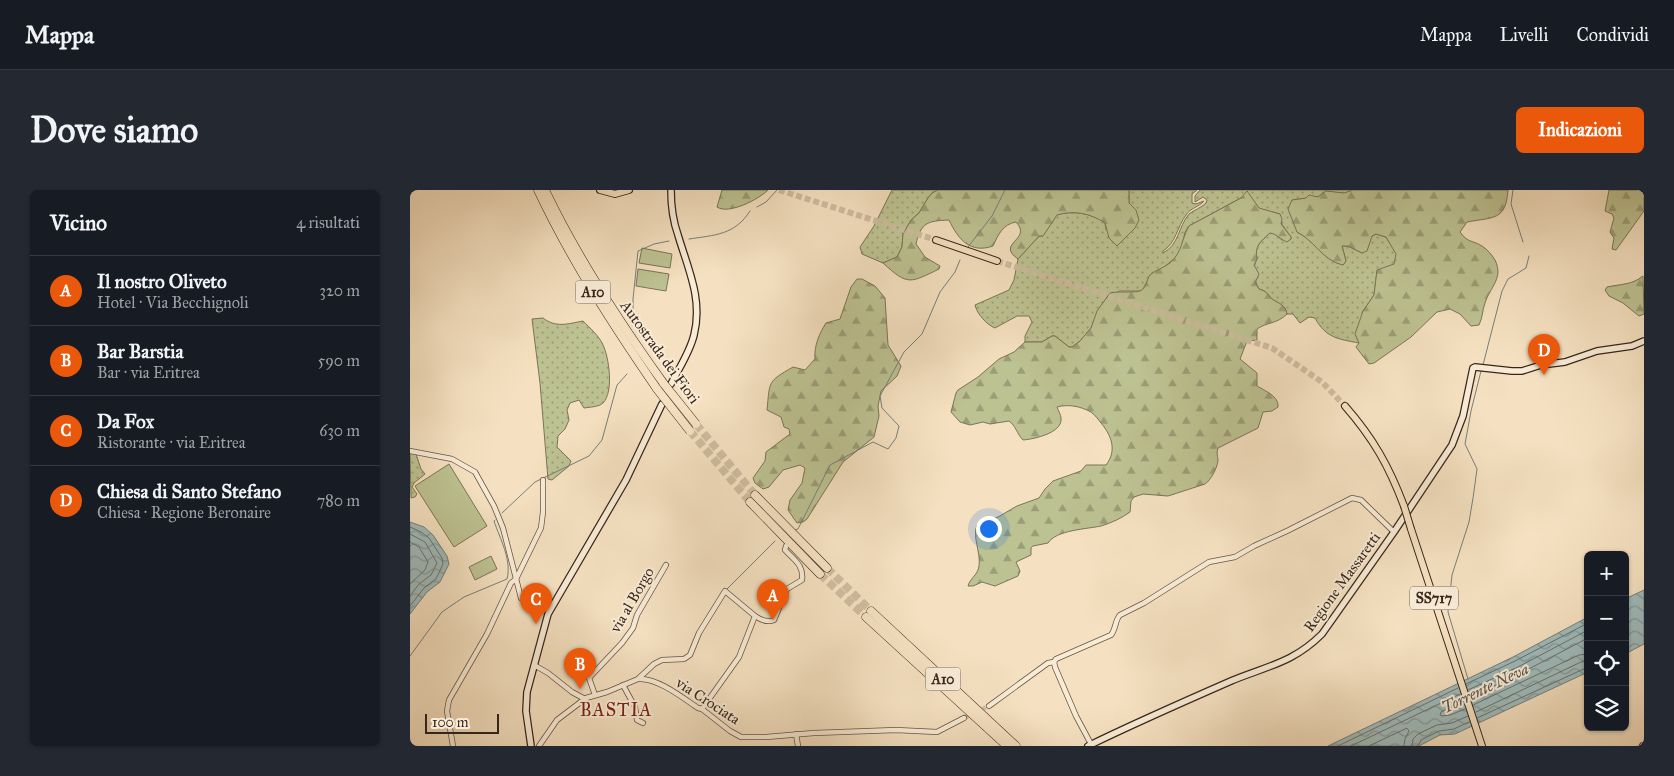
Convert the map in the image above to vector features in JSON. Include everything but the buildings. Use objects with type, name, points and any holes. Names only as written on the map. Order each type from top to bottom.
[{"type":"highway","name":"Autostrada dei Fiori","points":[[538,190],[565,243],[602,306],[696,424]]},
{"type":"highway","name":"Autostrada dei Fiori","points":[[545,190],[597,285],[664,386],[690,431]]},
{"type":"highway","points":[[820,574],[752,498],[826,568]]},
{"type":"highway","name":"A10","points":[[871,611],[1016,746]]},
{"type":"highway","name":"A10","points":[[866,617],[1006,746]]},
{"type":"main road","points":[[600,190],[615,194],[630,190]]},
{"type":"main road","points":[[936,240],[997,261]]},
{"type":"main road","name":"SS717","points":[[1345,406],[1368,435],[1393,475],[1482,744]]},
{"type":"street","points":[[664,386],[690,348],[694,334],[696,299],[690,268],[676,226],[670,190]]},
{"type":"street","name":"Regione Massaretti","points":[[1089,745],[1232,680],[1289,659],[1305,649],[1322,634],[1452,446],[1479,368],[1512,372],[1522,371],[1541,365],[1565,362],[1596,351],[1632,346],[1644,341]]},
{"type":"street","points":[[531,746],[526,702],[527,692],[550,608],[626,480],[662,404]]},
{"type":"street","points":[[410,451],[452,459],[475,472],[494,506],[503,528],[521,598],[525,601],[550,608]]},
{"type":"street","points":[[453,746],[447,711],[449,700],[487,634],[511,583],[516,579],[541,528],[543,480]]},
{"type":"street","points":[[989,706],[1048,662],[1054,662],[1062,656],[1111,635],[1115,630],[1117,618],[1120,615],[1144,603],[1209,562],[1235,557],[1352,498],[1360,500],[1394,532]]},
{"type":"street","points":[[539,746],[557,720],[585,698],[638,679],[662,660],[684,659],[690,656],[699,633],[725,591],[761,620],[770,622],[774,620],[787,589],[802,580],[801,567],[785,550],[786,546]]},
{"type":"street","name":"via al Borgo","points":[[595,695],[590,678],[633,628],[637,615],[666,565]]},
{"type":"street","points":[[702,709],[739,657],[755,616]]},
{"type":"street","points":[[1054,662],[1089,745]]},
{"type":"street","points":[[534,665],[548,673],[572,692],[585,698]]},
{"type":"street","name":"via Crociata","points":[[638,679],[647,678],[670,690],[702,709],[730,731],[741,737],[896,730],[937,732],[964,718]]},
{"type":"street","points":[[624,685],[635,707],[637,720],[643,723]]},
{"type":"street","points":[[796,734],[798,746]]},
{"type":"green space","points":[[722,190],[768,190],[744,205],[736,208],[722,209],[717,207]]},
{"type":"green space","points":[[892,190],[938,190],[932,193],[919,213],[911,220],[903,234],[902,247],[897,257],[883,263],[862,254],[860,247],[874,226]]},
{"type":"green space","points":[[938,190],[1129,190],[1129,203],[1136,210],[1139,220],[1135,228],[1117,246],[1109,238],[1105,223],[1087,215],[1063,213],[1057,215],[1043,236],[1039,236],[1018,259],[1012,254],[1010,249],[1020,233],[1020,228],[1016,222],[1004,228],[993,246],[978,248],[971,246],[961,239],[949,220],[931,222],[926,224],[920,231],[916,244],[925,257],[940,266],[939,269],[915,279],[904,279],[883,263],[897,257],[902,247],[903,234],[911,220],[919,213],[932,193]]},
{"type":"green space","points":[[1129,190],[1197,190],[1192,194],[1192,203],[1196,204],[1204,201],[1188,213],[1171,244],[1163,253],[1175,241],[1189,214],[1206,203],[1207,200],[1203,197],[1195,202],[1195,196],[1200,190],[1353,190],[1344,194],[1326,191],[1318,197],[1292,200],[1297,232],[1330,259],[1343,265],[1346,261],[1342,246],[1348,246],[1362,253],[1372,236],[1376,234],[1386,237],[1397,254],[1395,264],[1377,271],[1374,295],[1363,311],[1359,343],[1339,339],[1328,334],[1315,318],[1309,317],[1300,323],[1293,314],[1287,314],[1283,306],[1259,289],[1254,270],[1257,259],[1256,251],[1259,244],[1270,233],[1275,234],[1282,240],[1291,239],[1291,237],[1281,223],[1280,214],[1259,209],[1241,198],[1189,226],[1185,232],[1181,250],[1175,258],[1163,268],[1151,274],[1141,291],[1119,291],[1103,302],[1091,328],[1072,347],[1069,347],[1055,336],[1042,342],[1025,342],[1025,336],[1032,322],[1029,316],[1017,316],[995,328],[983,319],[975,305],[1009,290],[1014,280],[1018,259],[1039,236],[1043,236],[1056,215],[1075,213],[1093,216],[1105,222],[1106,230],[1136,210],[1129,203]]},
{"type":"green space","points":[[1353,190],[1508,190],[1507,200],[1501,212],[1491,218],[1467,222],[1460,232],[1468,240],[1486,249],[1494,258],[1497,266],[1497,277],[1487,297],[1479,325],[1471,326],[1460,314],[1450,309],[1437,312],[1411,337],[1374,363],[1369,364],[1356,347],[1359,343],[1355,334],[1363,311],[1374,295],[1377,270],[1394,264],[1396,254],[1386,237],[1376,234],[1372,236],[1367,251],[1362,253],[1348,246],[1342,246],[1346,261],[1343,265],[1336,263],[1297,232],[1288,209],[1292,200],[1306,198],[1309,195],[1318,197],[1326,191],[1344,193]]},
{"type":"green space","points":[[1609,190],[1644,190],[1644,211],[1616,250],[1612,249],[1614,238],[1610,232],[1614,218],[1612,214],[1605,211]]},
{"type":"green space","points":[[1247,191],[1259,208],[1280,214],[1281,224],[1291,237],[1287,242],[1270,233],[1257,247],[1257,259],[1254,265],[1259,274],[1255,283],[1259,289],[1283,306],[1287,314],[1280,320],[1257,329],[1257,340],[1247,341],[1240,359],[1257,373],[1257,386],[1274,397],[1278,407],[1272,411],[1263,412],[1258,428],[1218,448],[1216,467],[1205,484],[1168,496],[1143,494],[1134,497],[1131,501],[1130,512],[1116,520],[1101,526],[1058,535],[1048,543],[1033,546],[1031,548],[1031,555],[1016,562],[1020,571],[1018,576],[995,586],[982,582],[968,586],[979,566],[975,534],[977,525],[1039,498],[1053,481],[1081,471],[1086,465],[1106,465],[1111,454],[1112,444],[1105,428],[1091,412],[1074,406],[1057,407],[1061,418],[1057,428],[1053,431],[1040,437],[1023,440],[1009,421],[990,424],[983,422],[970,425],[960,422],[951,412],[958,390],[978,377],[999,359],[1014,352],[1025,342],[1042,342],[1055,336],[1069,347],[1072,347],[1091,328],[1097,311],[1110,293],[1137,292],[1142,290],[1150,275],[1168,265],[1174,259],[1180,250],[1189,226],[1241,198]]},
{"type":"green space","points":[[642,248],[672,254],[670,268],[639,263]]},
{"type":"green space","points":[[638,269],[669,274],[666,291],[636,286]]},
{"type":"green space","points":[[1643,276],[1644,314],[1639,316],[1623,303],[1609,296],[1605,290],[1607,287],[1630,283]]},
{"type":"green space","points":[[857,279],[862,279],[875,286],[885,298],[888,345],[901,366],[897,376],[881,391],[878,406],[879,416],[874,437],[843,462],[807,519],[797,523],[788,510],[790,500],[802,483],[805,468],[800,465],[783,470],[769,487],[763,489],[755,483],[753,478],[765,461],[766,452],[790,434],[789,429],[784,427],[781,417],[767,410],[771,383],[778,376],[793,367],[805,370],[815,359],[816,345],[821,331],[826,323],[840,319],[851,287]]},
{"type":"green space","points":[[543,318],[557,324],[583,321],[602,342],[609,374],[608,391],[603,403],[594,407],[584,408],[579,400],[570,403],[567,410],[569,420],[565,429],[558,436],[557,447],[571,461],[569,466],[552,480],[548,479],[540,383],[532,319]]},
{"type":"green space","points":[[410,453],[416,454],[421,469],[425,474],[414,483],[412,487],[417,494],[411,498]]},
{"type":"green space","points":[[449,464],[487,526],[454,547],[415,486]]},
{"type":"green space","points":[[491,556],[497,569],[475,580],[469,567]]},
{"type":"water","points":[[410,522],[424,527],[433,535],[447,556],[449,564],[440,582],[427,592],[410,614]]},
{"type":"water","points":[[1644,590],[1644,644],[1629,652],[1629,641],[1629,597]]},
{"type":"water","name":"Torrente Neva","points":[[1584,619],[1584,674],[1455,734],[1440,735],[1419,746],[1328,746],[1513,657]]},
{"type":"waterway","points":[[757,207],[766,202],[777,190]]},
{"type":"waterway","points":[[968,247],[992,216],[1005,190]]},
{"type":"waterway","points":[[1513,190],[1511,204],[1523,242]]},
{"type":"waterway","points":[[689,239],[716,235],[731,229],[738,225],[750,211]]},
{"type":"waterway","points":[[651,348],[652,346],[633,310],[638,251],[654,244],[669,241]]},
{"type":"waterway","points":[[1483,365],[1502,291],[1508,279],[1526,268],[1529,256]]},
{"type":"waterway","points":[[795,530],[798,529],[830,465],[873,442],[888,449],[896,438],[899,426],[882,408],[880,396],[904,352],[922,334],[940,292],[955,272],[960,260]]},
{"type":"waterway","name":"Torrente Neva","points":[[1468,679],[1448,612],[1452,575],[1469,522],[1477,469],[1465,444],[1481,371]]},
{"type":"waterway","points":[[502,513],[535,482],[589,456],[602,440],[617,385],[627,374]]},
{"type":"waterway","points":[[410,656],[442,612],[464,597],[507,579],[507,557],[495,520]]},
{"type":"waterway","points":[[727,589],[775,541]]},
{"type":"tunnel","points":[[779,190],[936,240]]},
{"type":"tunnel","points":[[997,261],[1272,348],[1322,382],[1345,406]]},
{"type":"tunnel","points":[[696,424],[755,495]]},
{"type":"tunnel","points":[[690,431],[750,502]]},
{"type":"tunnel","points":[[827,568],[871,611]]},
{"type":"tunnel","points":[[820,574],[866,617]]},
{"type":"tunnel","points":[[964,718],[989,706]]},
{"type":"place","name":"Chiesa di Santo Stefano","points":[[1544,375]]},
{"type":"place","name":"Il nostro Oliveto","points":[[773,620]]},
{"type":"place","name":"Da Fox","points":[[536,624]]},
{"type":"place","name":"Bar Barstia","points":[[580,689]]},
{"type":"district","name":"BASTIA","points":[[616,710]]}]
